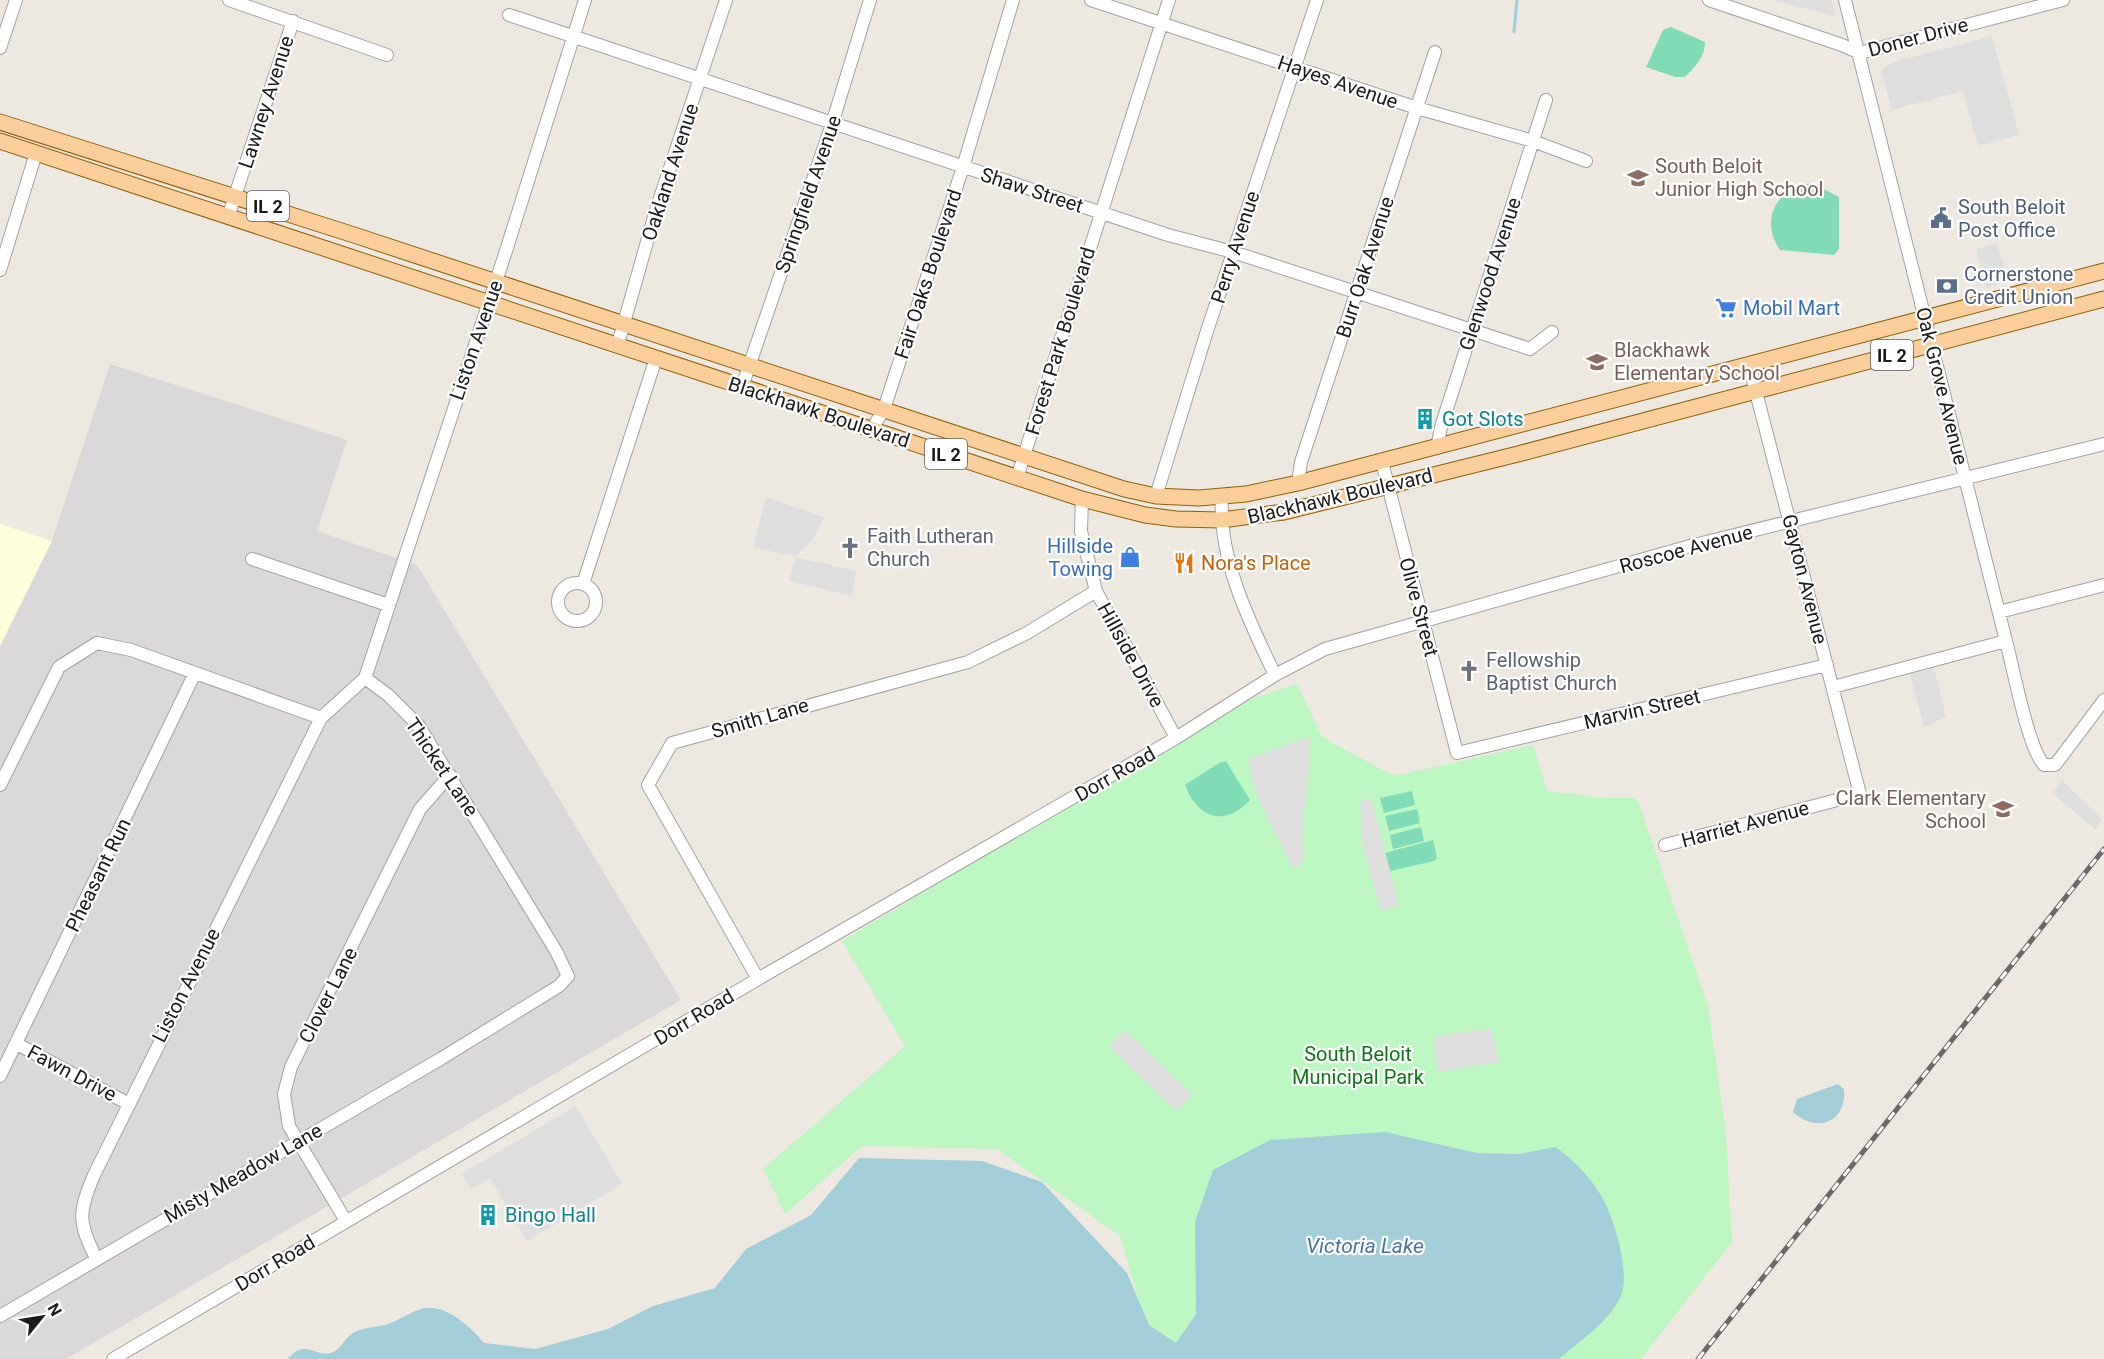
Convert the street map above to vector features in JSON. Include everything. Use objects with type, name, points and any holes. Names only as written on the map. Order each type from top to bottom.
[{"type":"main road","name":"Blackhawk Boulevard","points":[[0,122],[236,196],[750,364],[1078,476],[1156,496],[1222,497],[1298,483],[2104,271]]},
{"type":"main road","name":"IL 2","points":[[0,141],[36,153]]},
{"type":"main road","name":"Blackhawk Boulevard","points":[[36,153],[1082,499],[1145,515],[1176,519],[1221,520],[1284,512],[2104,299]]},
{"type":"street","points":[[0,48],[16,0]]},
{"type":"street","points":[[229,0],[387,54]]},
{"type":"street","name":"Liston Avenue","points":[[365,678],[496,281],[585,0]]},
{"type":"street","name":"Oakland Avenue","points":[[618,344],[656,210],[726,0]]},
{"type":"street","name":"Springfield Avenue","points":[[742,387],[832,123],[870,0]]},
{"type":"street","name":"Fair Oaks Boulevard","points":[[872,429],[884,409],[963,167],[1013,0]]},
{"type":"street","name":"Hayes Avenue","points":[[1091,0],[1417,108],[1533,141],[1586,160]]},
{"type":"street","name":"Forest Park Boulevard","points":[[1017,478],[1169,0]]},
{"type":"street","name":"Perry Avenue","points":[[1156,496],[1233,252],[1317,0]]},
{"type":"street","name":"Doner Drive","points":[[1709,0],[1860,53],[2063,0]]},
{"type":"street","name":"Oak Grove Avenue","points":[[1845,0],[2006,641],[2039,758],[2049,766],[2055,765],[2104,700]]},
{"type":"street","name":"Shaw Street","points":[[509,15],[1168,235],[1233,252],[1530,349],[1552,332]]},
{"type":"street","name":"Lawney Avenue","points":[[228,217],[293,21]]},
{"type":"street","name":"Burr Oak Avenue","points":[[1298,483],[1301,462],[1435,52]]},
{"type":"street","name":"Glenwood Avenue","points":[[1437,448],[1441,427],[1546,100]]},
{"type":"street","points":[[0,270],[36,153]]},
{"type":"street","points":[[583,584],[657,358]]},
{"type":"street","name":"Gayton Avenue","points":[[1749,365],[1860,794]]},
{"type":"street","name":"Roscoe Avenue","points":[[1275,675],[1325,649],[1690,546],[2104,444]]},
{"type":"street","name":"Olive Street","points":[[1382,462],[1457,753]]},
{"type":"street","points":[[1222,497],[1221,520],[1225,544],[1250,620],[1275,675]]},
{"type":"street","name":"Hillside Drive","points":[[1082,499],[1081,531],[1096,591],[1176,738]]},
{"type":"street","points":[[252,559],[388,604]]},
{"type":"street","points":[[2000,612],[2104,585]]},
{"type":"street","name":"Smith Lane","points":[[758,979],[648,785],[672,743],[968,662],[1027,633],[1096,591]]},
{"type":"street","points":[[1833,687],[2006,641]]},
{"type":"street","points":[[0,785],[59,667],[97,643],[131,650],[321,718],[365,678]]},
{"type":"street","name":"Marvin Street","points":[[1457,753],[1827,665]]},
{"type":"street","name":"Pheasant Run","points":[[0,1076],[195,673]]},
{"type":"street","name":"Dorr Road","points":[[113,1359],[758,979],[1176,738],[1275,675]]},
{"type":"street","name":"Thicket Lane","points":[[365,678],[388,695],[419,726],[556,951],[568,976],[559,986],[487,1030]]},
{"type":"street","name":"Liston Avenue","points":[[96,1258],[82,1229],[85,1197],[127,1103],[321,718]]},
{"type":"street","name":"Clover Lane","points":[[346,1221],[289,1126],[284,1094],[291,1067],[420,809],[450,775]]},
{"type":"street","name":"Harriet Avenue","points":[[1665,845],[1860,794]]},
{"type":"street","name":"Misty Meadow Lane","points":[[0,1316],[487,1030]]},
{"type":"street","name":"Fawn Drive","points":[[17,1044],[127,1103]]},
{"type":"shaded area","points":[[1771,0],[1831,0],[1835,16]]},
{"type":"shaded area","points":[[1992,36],[2019,135],[1978,146],[1963,91],[1892,110],[1881,71],[1891,63]]},
{"type":"shaded area","points":[[1997,243],[2008,281],[1986,288],[1976,249]]},
{"type":"shaded area","points":[[110,364],[347,440],[317,531],[417,565],[681,1000],[66,1359],[0,1359],[0,646],[52,541]]},
{"type":"shaded area","points":[[766,497],[824,517],[816,535],[795,557],[753,547]]},
{"type":"shaded area","points":[[0,524],[52,541],[0,646]]},
{"type":"shaded area","points":[[796,557],[856,571],[852,596],[789,581]]},
{"type":"shaded area","points":[[1934,667],[1946,717],[1924,727],[1909,671]]},
{"type":"shaded area","points":[[1309,737],[1310,760],[1302,831],[1304,860],[1294,870],[1257,796],[1248,759]]},
{"type":"shaded area","points":[[2062,780],[2102,819],[2096,830],[2052,793]]},
{"type":"shaded area","points":[[1371,798],[1399,905],[1381,911],[1362,841],[1360,802]]},
{"type":"shaded area","points":[[1491,1028],[1499,1062],[1438,1072],[1434,1037]]},
{"type":"shaded area","points":[[1125,1030],[1192,1095],[1176,1111],[1109,1046]]},
{"type":"shaded area","points":[[576,1106],[622,1184],[527,1241],[490,1178],[471,1189],[461,1174]]},
{"type":"green space","points":[[1671,27],[1705,42],[1701,57],[1685,77],[1675,77],[1646,67],[1663,30]]},
{"type":"green space","points":[[1812,183],[1839,197],[1839,249],[1834,255],[1780,250],[1774,238],[1771,227],[1772,216],[1781,198],[1789,191]]},
{"type":"green space","name":"South Beloit Municipal Park","points":[[1297,684],[1322,737],[1394,776],[1533,745],[1547,791],[1607,798],[1637,798],[1708,1006],[1726,1134],[1732,1242],[1641,1359],[1156,1359],[1120,1236],[997,1149],[862,1146],[785,1214],[763,1169],[905,1046],[842,941],[1242,702]]},
{"type":"green space","points":[[1226,761],[1250,800],[1231,814],[1221,816],[1204,812],[1190,796],[1185,785],[1219,763]]},
{"type":"green space","points":[[1412,791],[1415,805],[1384,813],[1380,798]]},
{"type":"green space","points":[[1417,809],[1420,823],[1389,831],[1385,816]]},
{"type":"green space","points":[[1421,827],[1424,841],[1393,849],[1390,835]]},
{"type":"green space","points":[[1433,840],[1437,858],[1434,861],[1390,871],[1385,853]]},
{"type":"water","points":[[1838,1084],[1844,1089],[1844,1100],[1836,1117],[1820,1123],[1802,1119],[1793,1112],[1797,1099]]},
{"type":"water","name":"Victoria Lake","points":[[1385,1132],[1477,1153],[1519,1154],[1555,1147],[1570,1158],[1591,1180],[1602,1197],[1618,1238],[1623,1265],[1623,1289],[1608,1316],[1559,1359],[288,1359],[294,1353],[304,1349],[330,1353],[357,1331],[388,1324],[427,1308],[455,1316],[484,1343],[535,1349],[608,1329],[653,1306],[715,1288],[746,1249],[811,1215],[859,1158],[982,1161],[1042,1182],[1127,1273],[1149,1325],[1176,1343],[1196,1314],[1195,1222],[1213,1170],[1270,1140]]},
{"type":"waterway","points":[[1514,32],[1517,0]]},
{"type":"railway","points":[[1698,1359],[2104,849]]},
{"type":"place","name":"South Beloit Junior High School","points":[[1638,178]]},
{"type":"place","name":"South Beloit Post Office","points":[[1941,218]]},
{"type":"place","name":"Cornerstone Credit Union","points":[[1947,286]]},
{"type":"place","name":"Mobil Mart","points":[[1726,308]]},
{"type":"place","name":"Blackhawk Elementary School","points":[[1597,362]]},
{"type":"place","name":"Got Slots","points":[[1425,419]]},
{"type":"place","name":"Faith Lutheran Church","points":[[850,548]]},
{"type":"place","name":"Hillside Towing","points":[[1130,557]]},
{"type":"place","name":"Nora's Place","points":[[1184,563]]},
{"type":"place","name":"Fellowship Baptist Church","points":[[1469,671]]},
{"type":"place","name":"Clark Elementary School","points":[[2003,809]]},
{"type":"place","name":"Bingo Hall","points":[[488,1215]]}]
